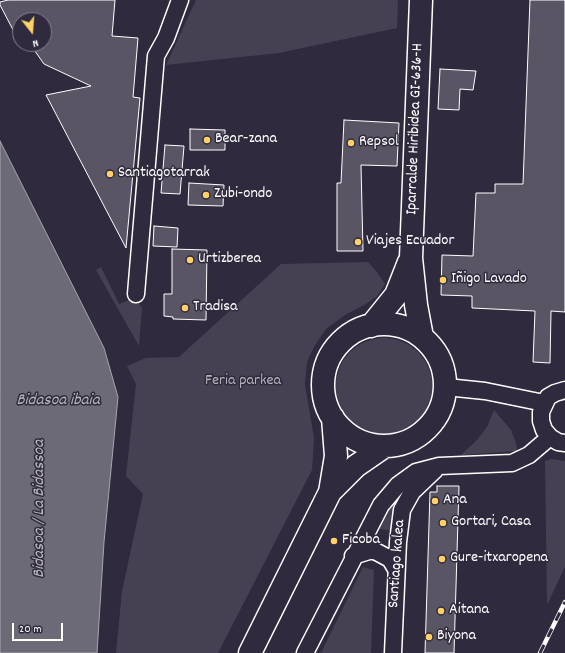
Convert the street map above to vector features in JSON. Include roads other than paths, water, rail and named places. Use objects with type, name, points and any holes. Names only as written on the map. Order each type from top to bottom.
[{"type":"main road","name":"Iparralde Hiribidea GI-636-H","points":[[421,0],[410,258],[422,337]]},
{"type":"main road","name":"Iparralde Hiribidea GI-636-H","points":[[371,326],[396,295],[410,258]]},
{"type":"main road","points":[[385,324],[411,330],[422,337],[432,347],[440,359],[446,387],[443,402],[437,416],[427,429],[415,438],[401,444],[385,446],[370,445],[356,439],[343,430],[333,418],[323,391],[324,376],[328,362],[335,349],[345,338],[357,330],[385,324]]},
{"type":"main road","points":[[250,653],[330,492],[336,456],[333,418]]},
{"type":"main road","points":[[330,492],[356,466],[385,446]]},
{"type":"street","points":[[136,294],[156,56],[166,38],[180,0]]},
{"type":"street","points":[[446,387],[485,391],[544,403]]},
{"type":"street","points":[[565,390],[555,393],[544,403],[541,412],[541,421],[544,430],[550,437],[558,442],[565,443]]},
{"type":"street","points":[[305,653],[380,505],[398,485],[416,472],[439,466],[512,463],[529,455],[550,437]]},
{"type":"street","name":"Santiago kalea","points":[[393,653],[396,569],[399,523],[402,510],[412,492],[439,466]]},
{"type":"street","points":[[353,556],[369,551],[375,551],[390,559],[396,569]]},
{"type":"water","name":"Bidasoa ibaia","points":[[0,141],[104,348],[118,397],[104,542],[97,653],[0,653]]},
{"type":"railway","points":[[540,653],[565,602]]},
{"type":"place","name":"Bear-zana","points":[[207,140]]},
{"type":"place","name":"Repsol","points":[[351,143]]},
{"type":"place","name":"Santiagotarrak","points":[[110,174]]},
{"type":"place","name":"Zubi-ondo","points":[[206,195]]},
{"type":"place","name":"Viajes Ecuador","points":[[358,242]]},
{"type":"place","name":"Urtizberea","points":[[190,260]]},
{"type":"place","name":"Iñigo Lavado","points":[[443,280]]},
{"type":"place","name":"Tradisa","points":[[185,308]]},
{"type":"place","name":"Ana","points":[[435,501]]},
{"type":"place","name":"Gortari, Casa","points":[[443,523]]},
{"type":"place","name":"Ficoba","points":[[334,541]]},
{"type":"place","name":"Gure-itxaropena","points":[[442,559]]},
{"type":"place","name":"Aitana","points":[[441,611]]},
{"type":"place","name":"Biyona","points":[[429,637]]},
{"type":"park label","name":"Feria parkea","points":[[243,382]]},
{"type":"water label","name":"Bidasoa / La Bidassoa","points":[[41,509]]}]
